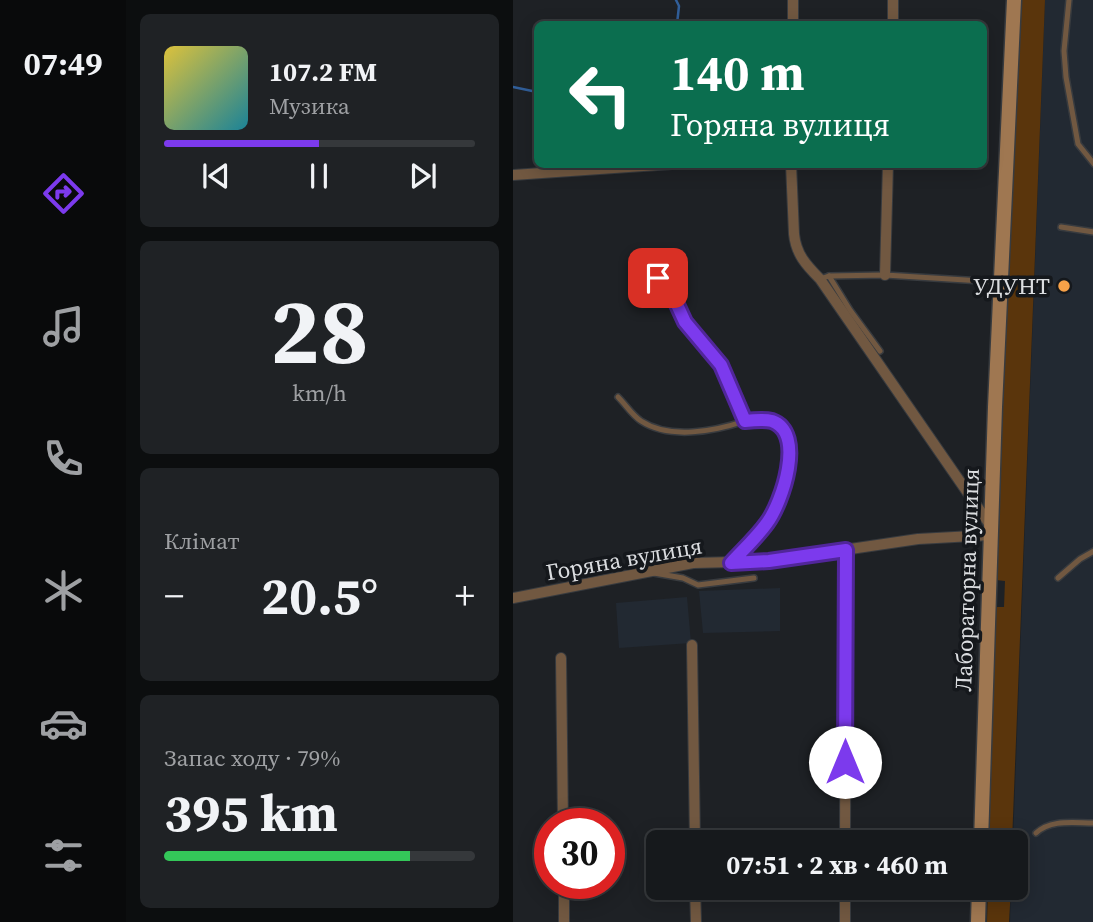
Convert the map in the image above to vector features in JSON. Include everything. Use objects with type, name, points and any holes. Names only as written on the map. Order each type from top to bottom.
[{"type":"main road","name":"Лабораторна вулиця","points":[[981,830],[995,407],[1014,0]]},
{"type":"main road","points":[[978,922],[979,900]]},
{"type":"street","points":[[793,0],[793,21]]},
{"type":"street","points":[[893,0],[893,21]]},
{"type":"street","points":[[513,175],[614,168]]},
{"type":"street","points":[[791,168],[795,245],[799,256],[806,265],[825,277],[992,531]]},
{"type":"street","points":[[885,275],[888,168]]},
{"type":"street","points":[[643,269],[668,285],[685,322],[721,365],[745,421],[770,420],[780,425],[786,434],[790,459],[775,510],[767,524],[731,563]]},
{"type":"street","name":"Горяна вулиця","points":[[513,598],[693,562],[769,561],[992,531]]},
{"type":"street","points":[[845,830],[846,550]]},
{"type":"street","points":[[692,645],[694,830]]},
{"type":"street","points":[[561,658],[563,808]]},
{"type":"street","points":[[564,899],[564,922]]},
{"type":"street","points":[[695,900],[696,922]]},
{"type":"street","points":[[845,900],[845,922]]},
{"type":"lane","points":[[1069,0],[1064,51],[1066,77],[1078,144],[1093,164]]},
{"type":"lane","points":[[1061,228],[1093,232]]},
{"type":"lane","points":[[825,277],[885,275],[1002,282]]},
{"type":"lane","points":[[825,277],[881,351]]},
{"type":"lane","points":[[619,397],[635,416],[660,429],[695,432],[745,421]]},
{"type":"lane","points":[[1058,578],[1093,551]]},
{"type":"lane","points":[[647,572],[683,578],[698,585],[754,578]]},
{"type":"lane","points":[[1036,834],[1043,827],[1057,823],[1093,823]]},
{"type":"shaded area","points":[[1019,0],[1045,0],[1012,830],[989,830],[995,607],[1004,607],[1005,581],[996,580]]},
{"type":"shaded area","name":"УДУНТ","points":[[1045,0],[1093,0],[1093,922],[1010,922],[1011,900],[1028,900],[1028,830],[1013,830]]},
{"type":"shaded area","points":[[780,588],[780,631],[703,633],[699,591]]},
{"type":"shaded area","points":[[687,597],[691,643],[619,648],[616,603]]},
{"type":"shaded area","points":[[988,900],[1010,900],[1009,922],[987,922]]},
{"type":"waterway","points":[[676,0],[679,6],[677,21]]},
{"type":"waterway","points":[[513,87],[534,91]]},
{"type":"place","name":"УДУНТ","points":[[1064,286]]},
{"type":"route","points":[[658,278],[668,285],[685,322],[721,365],[745,421],[770,420],[780,425],[789,445],[790,459],[775,510],[767,524],[731,563],[769,561],[846,550],[845,762]]}]
